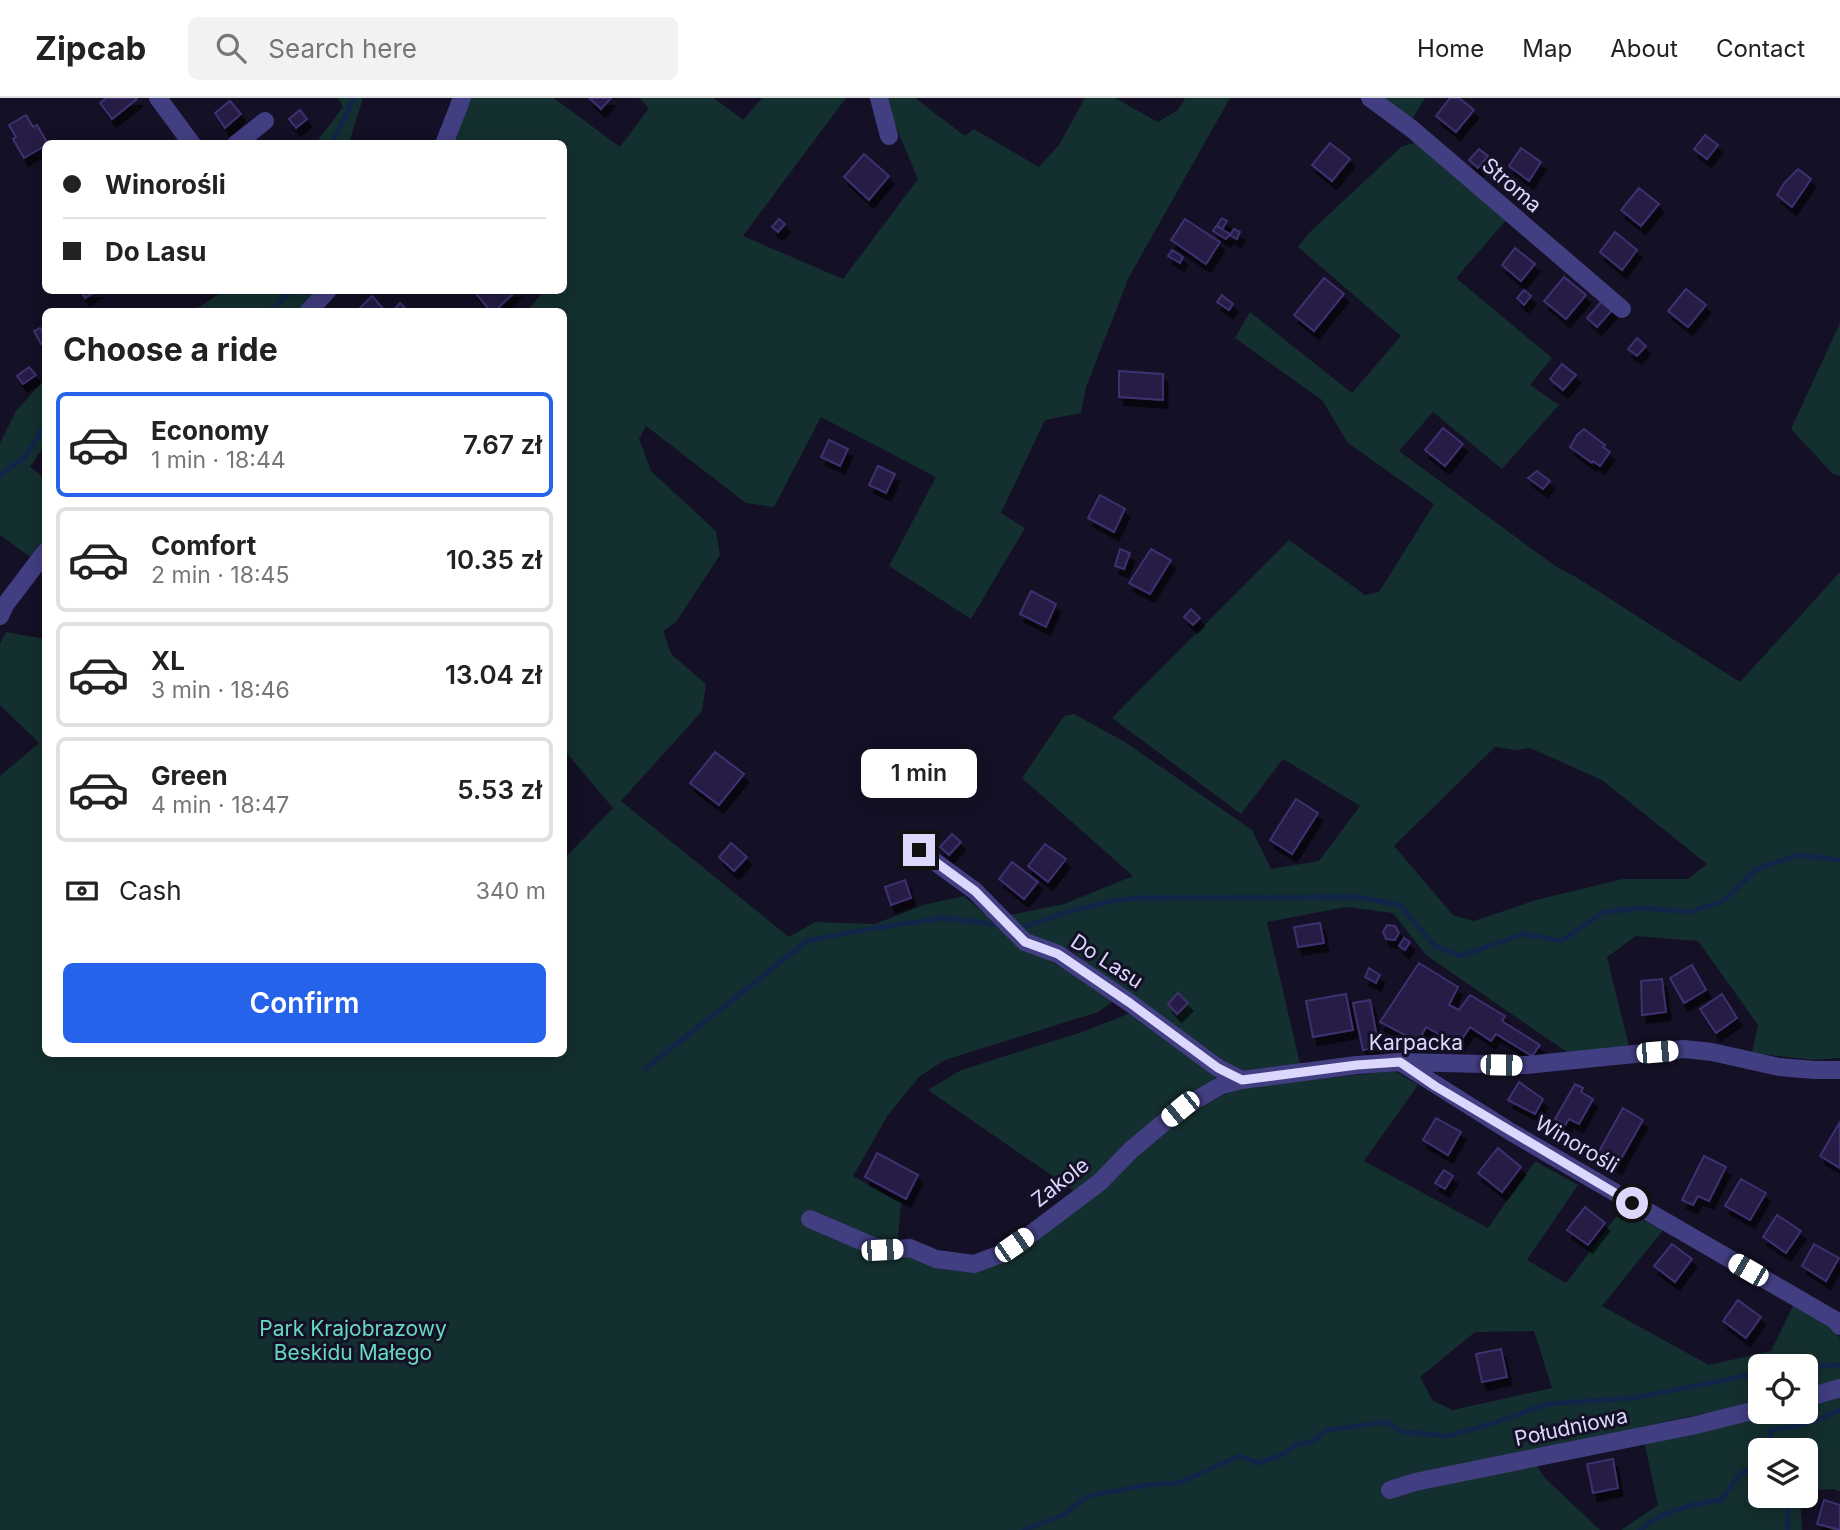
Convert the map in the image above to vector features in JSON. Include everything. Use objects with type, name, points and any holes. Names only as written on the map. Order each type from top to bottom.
[{"type":"street","points":[[158,98],[189,140]]},
{"type":"street","points":[[446,140],[462,98]]},
{"type":"street","points":[[879,98],[890,136]]},
{"type":"street","name":"Stroma","points":[[1370,98],[1412,129],[1622,309]]},
{"type":"street","points":[[241,140],[265,121]]},
{"type":"street","points":[[312,308],[324,294]]},
{"type":"street","points":[[0,616],[42,556]]},
{"type":"street","name":"Do Lasu","points":[[919,850],[975,891],[1025,942],[1058,954],[1218,1068],[1242,1080]]},
{"type":"street","name":"Karpacka","points":[[1242,1080],[1357,1065],[1400,1062],[1526,1065],[1684,1049],[1712,1052],[1779,1067],[1840,1070]]},
{"type":"street","name":"Winorośli","points":[[1400,1062],[1523,1139],[1835,1320],[1840,1326]]},
{"type":"street","name":"Zakole","points":[[810,1219],[882,1250],[910,1248],[936,1259],[974,1264],[1002,1254],[1027,1237],[1100,1182],[1131,1150],[1180,1109],[1222,1085],[1242,1080]]},
{"type":"street","points":[[1818,1394],[1840,1388]]},
{"type":"street","name":"Południowa","points":[[1390,1490],[1415,1482],[1748,1412]]},
{"type":"green space","points":[[338,98],[363,98],[350,140],[318,140],[343,107]]},
{"type":"green space","name":"Park Krajobrazowy Beskidu Małego","points":[[471,98],[554,98],[620,147],[649,108],[639,98],[714,98],[743,120],[762,98],[846,98],[743,236],[843,279],[918,179],[884,98],[915,98],[965,136],[974,129],[1039,167],[1059,145],[1085,98],[1115,98],[1158,122],[1178,110],[1185,98],[1230,98],[1129,277],[1086,387],[1081,413],[1045,420],[1001,513],[1025,528],[971,619],[889,566],[936,477],[821,417],[774,507],[746,503],[646,426],[639,439],[651,471],[716,531],[720,555],[676,622],[663,631],[671,654],[706,684],[702,711],[621,801],[789,937],[815,922],[875,924],[923,905],[964,896],[1025,948],[1040,954],[1114,1001],[1098,1012],[945,1060],[920,1076],[888,1115],[853,1176],[901,1203],[895,1247],[932,1263],[963,1272],[1018,1255],[1101,1191],[1146,1146],[1205,1105],[1239,1087],[1395,1071],[1418,1085],[1364,1161],[1488,1228],[1535,1161],[1578,1185],[1527,1260],[1566,1283],[1622,1209],[1663,1230],[1602,1306],[1709,1365],[1748,1356],[1748,1404],[1443,1471],[1536,1464],[1545,1478],[1600,1530],[0,1530],[0,776],[39,743],[0,705],[0,644],[6,632],[42,638],[42,1057],[567,1057],[567,856],[613,808],[567,754],[567,308],[530,308],[541,294],[567,294],[567,140],[453,140]],"holes":[[[1534,1331],[1552,1388],[1453,1410],[1433,1401],[1420,1377],[1475,1332]]]},
{"type":"green space","points":[[1382,98],[1425,98],[1413,118],[1401,116]]},
{"type":"green space","points":[[1420,141],[1508,218],[1456,278],[1552,358],[1530,385],[1559,405],[1502,469],[1433,412],[1399,451],[1555,566],[1740,682],[1840,572],[1840,1058],[1814,1060],[1752,1053],[1758,1025],[1698,941],[1636,936],[1607,957],[1630,1050],[1571,1055],[1426,955],[1393,913],[1346,907],[1267,922],[1301,1068],[1241,1071],[1215,1058],[1070,950],[1029,938],[1010,915],[1064,904],[1133,876],[1022,778],[1064,716],[1074,714],[1125,742],[1252,830],[1271,869],[1319,861],[1360,806],[1283,759],[1241,814],[1112,718],[1289,540],[1365,595],[1379,592],[1434,504],[1348,443],[1322,400],[1235,338],[1250,312],[1352,393],[1401,336],[1298,247],[1309,233],[1401,147]],"holes":[[[1495,747],[1515,750],[1530,748],[1602,780],[1707,864],[1688,879],[1623,879],[1536,900],[1474,921],[1453,915],[1394,846]]]},
{"type":"green space","points":[[219,294],[314,294],[300,308],[196,308]]},
{"type":"green space","points":[[1840,323],[1840,476],[1833,474],[1791,429]]},
{"type":"green space","points":[[42,382],[42,449],[30,467],[42,476],[42,541],[30,557],[0,535],[0,443],[16,411]]},
{"type":"green space","points":[[1133,1012],[1216,1074],[1214,1083],[1077,1193],[928,1090],[961,1070],[1085,1031]]},
{"type":"green space","points":[[1794,1304],[1830,1326],[1840,1338],[1840,1380],[1818,1386],[1818,1354],[1758,1354],[1771,1351]]},
{"type":"green space","points":[[1840,1393],[1840,1492],[1834,1489],[1818,1490],[1818,1438],[1748,1438],[1748,1508],[1801,1508],[1802,1530],[1621,1530],[1658,1505],[1644,1441],[1748,1417],[1748,1424],[1818,1424],[1818,1399]]},
{"type":"building","points":[[106,98],[137,99],[112,119],[100,103]]},
{"type":"building","points":[[589,98],[611,98],[601,109]]},
{"type":"building","points":[[1450,98],[1459,98],[1474,110],[1456,132],[1436,116]]},
{"type":"building","points":[[230,101],[241,114],[225,128],[215,113]]},
{"type":"building","points":[[300,110],[307,119],[296,128],[289,119]]},
{"type":"building","points":[[26,115],[33,127],[37,125],[46,140],[42,140],[42,148],[24,158],[13,139],[16,137],[9,125]]},
{"type":"building","points":[[1705,135],[1718,145],[1707,159],[1694,149]]},
{"type":"building","points":[[1330,143],[1350,159],[1332,181],[1312,165]]},
{"type":"building","points":[[1521,148],[1541,162],[1529,181],[1509,166]]},
{"type":"building","points":[[1479,149],[1488,156],[1478,168],[1469,160]]},
{"type":"building","points":[[864,154],[889,176],[869,200],[844,177]]},
{"type":"building","points":[[1798,169],[1811,179],[1792,207],[1777,195]]},
{"type":"building","points":[[1639,188],[1659,204],[1641,226],[1621,210]]},
{"type":"building","points":[[1222,218],[1227,221],[1222,229],[1217,225]]},
{"type":"building","points":[[779,219],[785,224],[778,232],[772,227]]},
{"type":"building","points":[[1185,219],[1220,242],[1206,264],[1171,240]]},
{"type":"building","points":[[1216,226],[1230,234],[1226,239],[1213,231]]},
{"type":"building","points":[[1234,229],[1240,232],[1237,239],[1230,235]]},
{"type":"building","points":[[1615,232],[1637,250],[1622,270],[1600,252]]},
{"type":"building","points":[[1515,248],[1535,264],[1521,281],[1502,265]]},
{"type":"building","points":[[1172,250],[1183,257],[1180,263],[1168,256]]},
{"type":"building","points":[[1564,277],[1586,295],[1566,319],[1544,301]]},
{"type":"building","points":[[1324,278],[1344,294],[1314,331],[1294,315]]},
{"type":"building","points":[[1686,289],[1706,305],[1688,327],[1668,311]]},
{"type":"building","points":[[1524,290],[1531,296],[1524,305],[1517,298]]},
{"type":"building","points":[[476,294],[513,294],[498,308],[488,308]]},
{"type":"building","points":[[1222,295],[1233,304],[1229,310],[1217,302]]},
{"type":"building","points":[[372,296],[382,308],[360,308]]},
{"type":"building","points":[[1603,300],[1613,309],[1597,327],[1587,318]]},
{"type":"building","points":[[40,328],[42,331],[41,344],[34,331]]},
{"type":"building","points":[[1637,338],[1646,346],[1637,356],[1628,349]]},
{"type":"building","points":[[1562,364],[1576,375],[1563,390],[1550,379]]},
{"type":"building","points":[[29,367],[36,375],[23,384],[17,376]]},
{"type":"building","points":[[1119,371],[1163,374],[1163,400],[1119,397]]},
{"type":"building","points":[[1443,428],[1463,444],[1445,466],[1425,450]]},
{"type":"building","points":[[1584,429],[1610,452],[1600,466],[1570,447]]},
{"type":"building","points":[[829,440],[848,449],[840,466],[821,457]]},
{"type":"building","points":[[878,466],[895,474],[886,493],[869,485]]},
{"type":"building","points":[[1537,471],[1550,481],[1543,489],[1528,478]]},
{"type":"building","points":[[1100,495],[1125,509],[1114,532],[1088,518]]},
{"type":"building","points":[[1120,549],[1130,553],[1124,569],[1115,566]]},
{"type":"building","points":[[1151,549],[1171,560],[1150,594],[1129,583]]},
{"type":"building","points":[[1031,591],[1056,604],[1046,627],[1020,614]]},
{"type":"building","points":[[1191,609],[1200,618],[1193,625],[1184,617]]},
{"type":"building","points":[[715,752],[744,774],[719,805],[690,783]]},
{"type":"building","points":[[1296,799],[1318,813],[1292,854],[1270,840]]},
{"type":"building","points":[[952,834],[961,842],[949,855],[940,847]]},
{"type":"building","points":[[731,843],[747,857],[734,871],[719,857]]},
{"type":"building","points":[[1045,844],[1066,859],[1048,882],[1028,866]]},
{"type":"building","points":[[1012,862],[1038,882],[1024,899],[999,879]]},
{"type":"building","points":[[905,880],[911,898],[891,905],[885,887]]},
{"type":"building","points":[[1320,923],[1324,943],[1298,947],[1294,927]]},
{"type":"building","points":[[1387,925],[1395,926],[1399,933],[1395,940],[1386,939],[1383,932]]},
{"type":"building","points":[[1404,938],[1410,942],[1405,950],[1399,946]]},
{"type":"building","points":[[1419,963],[1458,987],[1449,1005],[1459,1010],[1470,995],[1505,1016],[1502,1021],[1540,1045],[1532,1056],[1496,1034],[1491,1041],[1470,1027],[1458,1045],[1426,1027],[1418,1042],[1380,1022]]},
{"type":"building","points":[[1692,965],[1706,990],[1684,1003],[1670,978]]},
{"type":"building","points":[[1369,968],[1380,975],[1376,983],[1365,977]]},
{"type":"building","points":[[1662,979],[1666,1012],[1642,1015],[1641,981]]},
{"type":"building","points":[[1178,993],[1188,1003],[1177,1014],[1168,1004]]},
{"type":"building","points":[[1346,994],[1353,1030],[1313,1037],[1306,1001]]},
{"type":"building","points":[[1722,994],[1737,1018],[1716,1033],[1700,1009]]},
{"type":"building","points":[[1370,1000],[1379,1047],[1363,1050],[1353,1003]]},
{"type":"building","points":[[1519,1082],[1543,1099],[1535,1114],[1508,1100]]},
{"type":"building","points":[[1575,1084],[1583,1088],[1581,1092],[1593,1099],[1579,1124],[1569,1119],[1565,1125],[1555,1119]]},
{"type":"building","points":[[1623,1108],[1643,1120],[1617,1166],[1597,1155]]},
{"type":"building","points":[[1436,1118],[1461,1132],[1448,1155],[1423,1140]]},
{"type":"building","points":[[1840,1122],[1840,1168],[1820,1156]]},
{"type":"building","points":[[1498,1148],[1521,1167],[1502,1192],[1478,1173]]},
{"type":"building","points":[[877,1153],[918,1175],[906,1199],[865,1177]]},
{"type":"building","points":[[1704,1156],[1726,1167],[1709,1201],[1698,1196],[1693,1205],[1682,1200]]},
{"type":"building","points":[[1444,1170],[1453,1176],[1445,1189],[1435,1183]]},
{"type":"building","points":[[1741,1179],[1766,1193],[1750,1220],[1725,1206]]},
{"type":"building","points":[[1585,1207],[1605,1223],[1588,1245],[1567,1230]]},
{"type":"building","points":[[1777,1215],[1801,1231],[1786,1253],[1763,1237]]},
{"type":"building","points":[[1672,1244],[1692,1259],[1675,1282],[1654,1266]]},
{"type":"building","points":[[1814,1244],[1839,1258],[1826,1281],[1802,1266]]},
{"type":"building","points":[[1738,1300],[1761,1317],[1746,1338],[1723,1321]]},
{"type":"building","points":[[1501,1349],[1507,1377],[1482,1382],[1476,1354]]},
{"type":"building","points":[[1613,1459],[1618,1488],[1593,1493],[1587,1464]]},
{"type":"building","points":[[1824,1500],[1840,1505],[1840,1530],[1817,1524]]},
{"type":"waterway","points":[[334,140],[354,98]]},
{"type":"waterway","points":[[273,308],[288,294]]},
{"type":"waterway","points":[[0,475],[24,458],[42,431]]},
{"type":"waterway","points":[[1026,926],[1068,912],[1112,901],[1138,898],[1358,897],[1400,905],[1435,946],[1461,956],[1523,934],[1561,941],[1604,912],[1642,908],[1690,912],[1723,901],[1757,869],[1798,855],[1840,860]]},
{"type":"waterway","points":[[645,1069],[807,941],[943,918],[1001,925]]},
{"type":"waterway","points":[[1818,1366],[1840,1365]]},
{"type":"waterway","points":[[1024,1530],[1063,1515],[1088,1496],[1147,1485],[1178,1483],[1239,1456],[1258,1463],[1280,1456],[1296,1445],[1311,1442],[1327,1430],[1386,1422],[1403,1432],[1448,1436],[1547,1404],[1634,1398],[1748,1375]]},
{"type":"waterway","points":[[1772,1438],[1770,1430],[1804,1425],[1840,1410]]},
{"type":"waterway","points":[[1640,1530],[1678,1509],[1721,1500],[1739,1475],[1748,1470]]},
{"type":"waterway","points":[[1788,1508],[1788,1530]]},
{"type":"route","points":[[919,850],[975,891],[1025,942],[1058,954],[1218,1068],[1242,1080],[1400,1062],[1435,1086],[1632,1203]]}]
